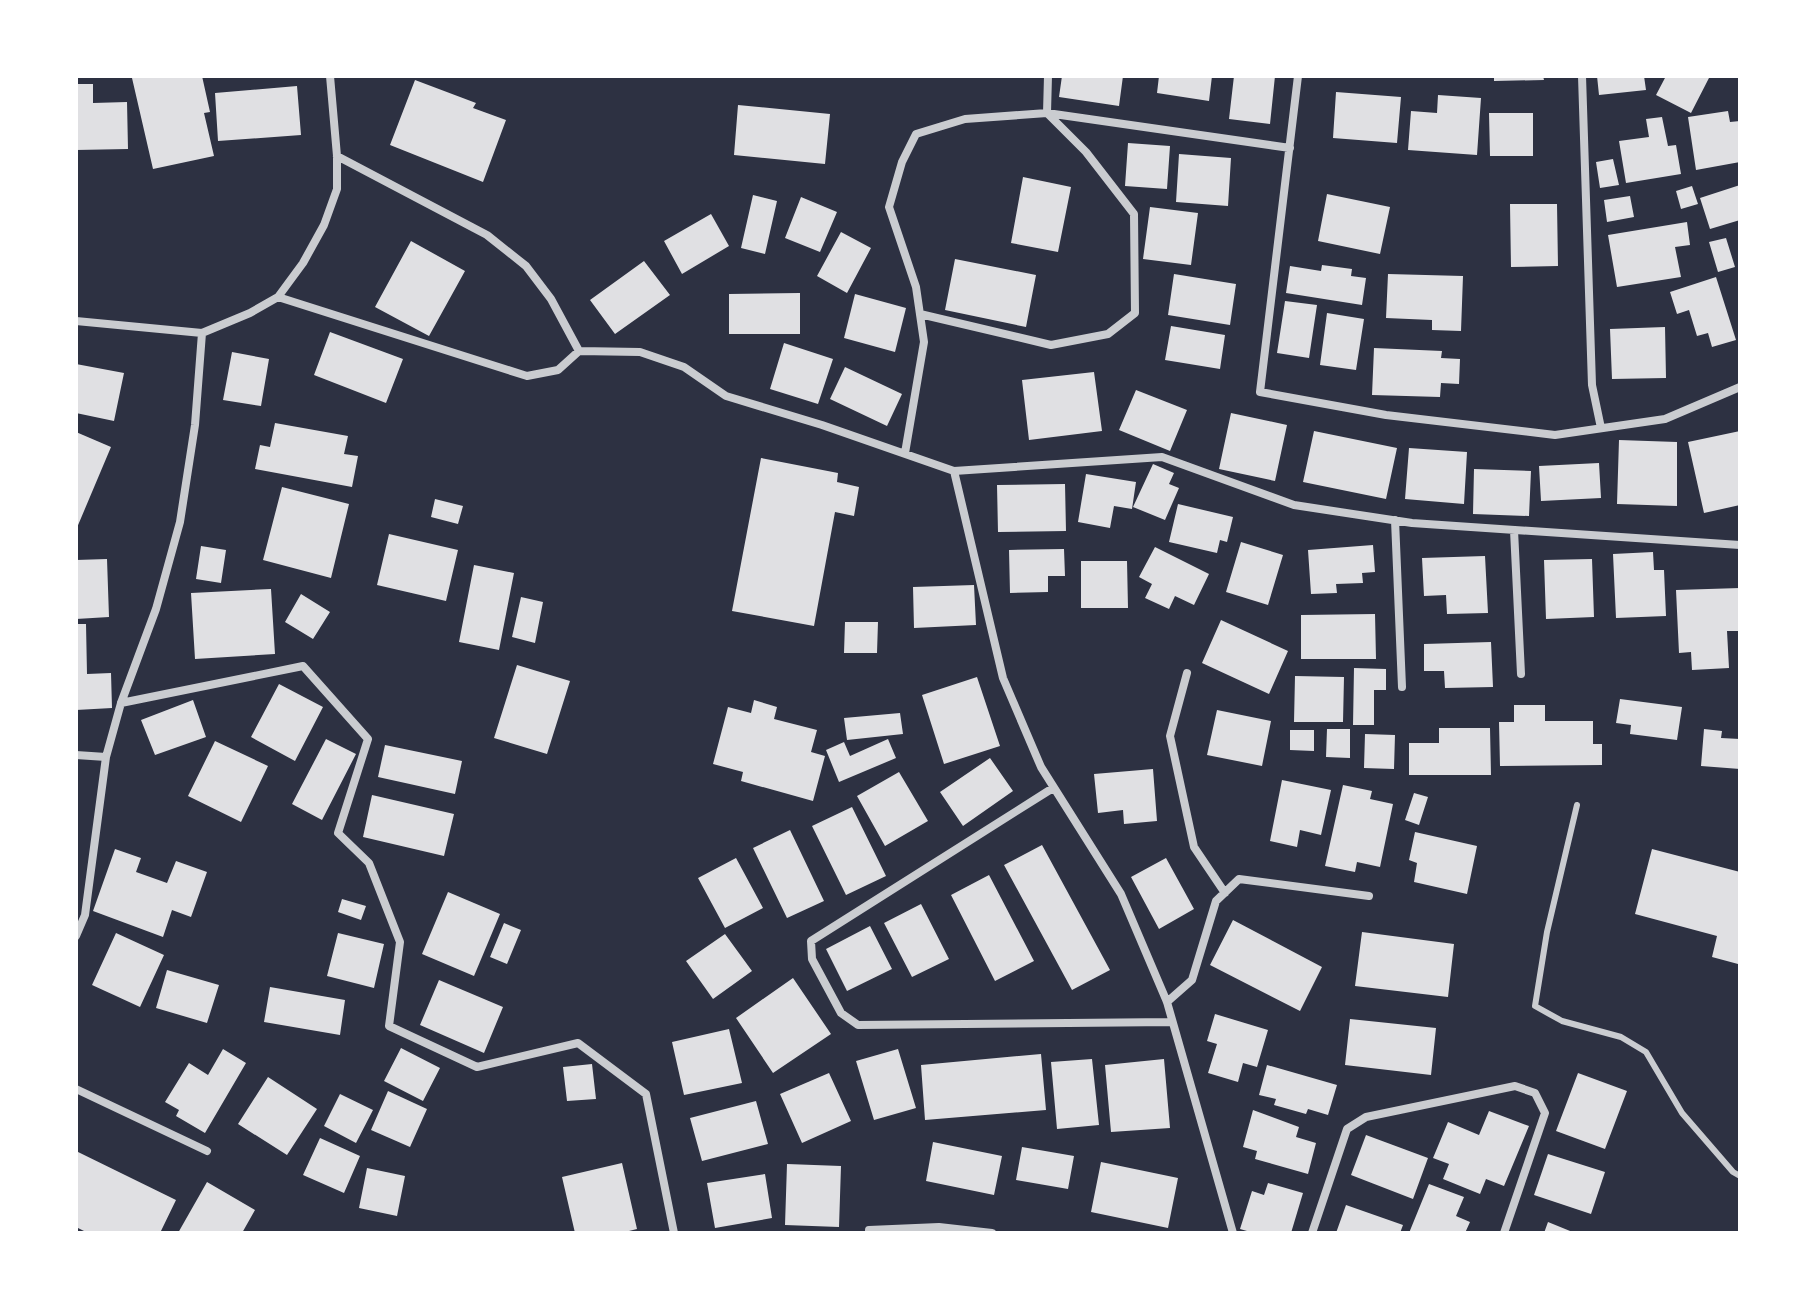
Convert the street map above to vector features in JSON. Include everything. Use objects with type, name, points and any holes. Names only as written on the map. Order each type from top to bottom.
[{"type":"street","points":[[76,321],[202,333],[250,313],[278,297],[303,263],[324,225],[337,189],[330,76]]},
{"type":"street","points":[[920,314],[1051,345],[1108,334],[1135,313],[1134,214],[1086,152],[1047,113],[1048,76]]},
{"type":"street","points":[[1298,76],[1260,392],[1386,415],[1555,435],[1665,419],[1740,387]]},
{"type":"street","points":[[1582,76],[1592,385],[1601,428]]},
{"type":"street","points":[[905,453],[924,342],[916,287],[889,207],[902,162],[916,134],[965,119],[1047,113],[1290,148]]},
{"type":"street","points":[[337,156],[487,235],[526,266],[551,299],[579,351]]},
{"type":"street","points":[[278,297],[527,376],[558,370],[579,351],[640,352],[684,367],[726,396],[954,471],[1162,457],[1294,505],[1395,520],[1740,545]]},
{"type":"street","points":[[76,936],[85,915],[106,757],[121,703],[156,609],[180,522],[195,425],[202,333]]},
{"type":"street","points":[[954,471],[1003,678],[1041,767],[1121,894],[1167,1002],[1233,1233]]},
{"type":"street","points":[[1395,520],[1402,687]]},
{"type":"street","points":[[1514,530],[1521,674]]},
{"type":"street","points":[[121,703],[303,666],[368,739],[338,833],[369,863],[400,942],[389,1026],[477,1067],[578,1043],[646,1094],[674,1233]]},
{"type":"street","points":[[1187,673],[1170,736],[1194,847],[1225,893]]},
{"type":"street","points":[[76,755],[106,757]]},
{"type":"street","points":[[1053,788],[811,941],[812,959],[841,1013],[858,1025],[1172,1022]]},
{"type":"street","points":[[1167,1002],[1192,980],[1216,901],[1239,879],[1369,896]]},
{"type":"street","points":[[1312,1233],[1347,1129],[1366,1117],[1515,1086],[1535,1093],[1545,1113],[1504,1233]]},
{"type":"street","points":[[76,1089],[207,1151]]},
{"type":"street","points":[[869,1233],[869,1230],[939,1227],[992,1233]]},
{"type":"lane","points":[[1577,805],[1547,932],[1535,1006],[1562,1021],[1621,1037],[1646,1052],[1682,1113],[1733,1172],[1740,1176]]},
{"type":"building","points":[[202,76],[210,112],[204,113],[214,156],[153,169],[132,78]]},
{"type":"building","points":[[1062,76],[1123,76],[1119,106],[1059,97]]},
{"type":"building","points":[[1159,76],[1212,76],[1209,101],[1157,93]]},
{"type":"building","points":[[1234,76],[1275,76],[1270,124],[1229,119]]},
{"type":"building","points":[[1494,76],[1543,76],[1544,80],[1494,81]]},
{"type":"building","points":[[1597,76],[1644,76],[1646,90],[1599,95]]},
{"type":"building","points":[[1666,76],[1710,76],[1691,113],[1656,95]]},
{"type":"building","points":[[415,80],[476,103],[473,108],[506,120],[483,182],[390,145]]},
{"type":"building","points":[[76,84],[93,84],[93,103],[127,102],[128,149],[76,150]]},
{"type":"building","points":[[297,86],[301,135],[218,141],[215,93]]},
{"type":"building","points":[[1336,92],[1401,97],[1397,143],[1333,138]]},
{"type":"building","points":[[1438,95],[1481,98],[1477,155],[1408,150],[1411,111],[1437,113]]},
{"type":"building","points":[[738,105],[830,114],[825,164],[734,155]]},
{"type":"building","points":[[1728,111],[1730,122],[1740,121],[1740,162],[1696,170],[1688,117]]},
{"type":"building","points":[[1489,113],[1533,113],[1533,156],[1490,156]]},
{"type":"building","points":[[1662,117],[1668,146],[1676,145],[1681,174],[1626,183],[1619,141],[1649,137],[1646,119]]},
{"type":"building","points":[[1128,143],[1170,146],[1167,189],[1125,186]]},
{"type":"building","points":[[1179,154],[1231,158],[1228,206],[1176,202]]},
{"type":"building","points":[[1613,159],[1619,185],[1600,188],[1596,162]]},
{"type":"building","points":[[1023,177],[1071,187],[1058,252],[1011,243]]},
{"type":"building","points":[[1740,185],[1740,220],[1710,229],[1700,198]]},
{"type":"building","points":[[1692,186],[1698,204],[1681,209],[1676,191]]},
{"type":"building","points":[[1327,194],[1390,207],[1380,254],[1318,241]]},
{"type":"building","points":[[753,195],[777,201],[765,254],[741,248]]},
{"type":"building","points":[[1630,196],[1634,217],[1607,222],[1604,200]]},
{"type":"building","points":[[801,197],[837,212],[820,252],[785,238]]},
{"type":"building","points":[[1510,204],[1557,204],[1558,266],[1511,267]]},
{"type":"building","points":[[1150,207],[1198,213],[1191,265],[1143,259]]},
{"type":"building","points":[[711,214],[729,246],[682,274],[664,241]]},
{"type":"building","points":[[1687,222],[1690,245],[1675,247],[1681,277],[1617,287],[1608,235]]},
{"type":"building","points":[[841,232],[871,248],[847,293],[817,276]]},
{"type":"building","points":[[1726,238],[1735,267],[1718,272],[1709,242]]},
{"type":"building","points":[[411,241],[465,271],[429,336],[375,307]]},
{"type":"building","points":[[955,259],[1036,275],[1026,327],[945,310]]},
{"type":"building","points":[[644,261],[670,295],[615,334],[590,300]]},
{"type":"building","points":[[1322,265],[1352,269],[1351,276],[1366,278],[1362,305],[1286,293],[1290,266],[1321,271]]},
{"type":"building","points":[[1174,274],[1236,284],[1230,325],[1168,315]]},
{"type":"building","points":[[1388,274],[1463,276],[1461,331],[1432,330],[1432,320],[1386,318]]},
{"type":"building","points":[[1716,277],[1736,340],[1712,347],[1708,333],[1697,336],[1689,310],[1677,314],[1670,292]]},
{"type":"building","points":[[800,293],[800,334],[729,334],[729,294]]},
{"type":"building","points":[[855,294],[906,308],[895,352],[844,338]]},
{"type":"building","points":[[1285,301],[1317,305],[1309,358],[1277,353]]},
{"type":"building","points":[[1327,313],[1364,319],[1356,370],[1320,365]]},
{"type":"building","points":[[1171,326],[1225,335],[1220,369],[1165,360]]},
{"type":"building","points":[[1665,327],[1666,378],[1612,379],[1610,329]]},
{"type":"building","points":[[330,332],[403,359],[386,403],[314,375]]},
{"type":"building","points":[[784,343],[833,359],[818,404],[770,389]]},
{"type":"building","points":[[1374,348],[1442,351],[1441,358],[1460,359],[1459,384],[1441,383],[1440,397],[1372,395]]},
{"type":"building","points":[[232,352],[269,359],[261,406],[223,400]]},
{"type":"building","points":[[76,364],[124,373],[114,421],[76,413]]},
{"type":"building","points":[[845,367],[902,394],[887,426],[830,399]]},
{"type":"building","points":[[1094,372],[1102,431],[1029,440],[1022,380]]},
{"type":"building","points":[[1136,390],[1187,410],[1170,451],[1119,430]]},
{"type":"building","points":[[1231,413],[1287,425],[1275,481],[1219,469]]},
{"type":"building","points":[[275,423],[348,436],[344,454],[358,456],[352,487],[255,469],[260,445],[270,447]]},
{"type":"building","points":[[1314,431],[1397,448],[1386,499],[1303,482]]},
{"type":"building","points":[[1740,431],[1740,505],[1704,513],[1688,442]]},
{"type":"building","points":[[76,432],[111,447],[76,530]]},
{"type":"building","points":[[1619,440],[1677,442],[1677,506],[1617,504]]},
{"type":"building","points":[[1409,448],[1467,452],[1464,504],[1405,499]]},
{"type":"building","points":[[761,458],[838,473],[837,482],[859,487],[854,516],[835,512],[814,626],[732,611]]},
{"type":"building","points":[[1599,463],[1601,498],[1541,501],[1539,466]]},
{"type":"building","points":[[1153,464],[1174,473],[1169,484],[1179,488],[1165,520],[1133,507]]},
{"type":"building","points":[[1474,469],[1531,471],[1529,516],[1473,514]]},
{"type":"building","points":[[1086,474],[1136,482],[1132,509],[1114,506],[1110,528],[1078,522]]},
{"type":"building","points":[[1065,484],[1066,531],[998,532],[997,485]]},
{"type":"building","points":[[282,487],[349,504],[331,578],[263,560]]},
{"type":"building","points":[[435,499],[463,506],[458,524],[431,517]]},
{"type":"building","points":[[1178,504],[1233,517],[1227,542],[1220,540],[1217,553],[1169,542]]},
{"type":"building","points":[[389,534],[458,550],[446,601],[377,585]]},
{"type":"building","points":[[1241,542],[1283,555],[1268,605],[1226,592]]},
{"type":"building","points":[[1373,545],[1375,572],[1362,573],[1363,583],[1336,584],[1337,593],[1311,594],[1308,550]]},
{"type":"building","points":[[201,546],[226,550],[221,583],[196,579]]},
{"type":"building","points":[[1155,547],[1209,574],[1194,605],[1175,596],[1169,609],[1145,598],[1152,584],[1139,577]]},
{"type":"building","points":[[1064,549],[1065,576],[1048,576],[1048,592],[1010,593],[1009,550]]},
{"type":"building","points":[[1653,552],[1654,570],[1664,570],[1666,616],[1616,618],[1613,554]]},
{"type":"building","points":[[1485,556],[1488,613],[1447,614],[1446,595],[1424,596],[1422,558]]},
{"type":"building","points":[[107,559],[109,617],[76,619],[76,560]]},
{"type":"building","points":[[1592,559],[1594,617],[1546,619],[1544,560]]},
{"type":"building","points":[[1081,561],[1127,561],[1128,608],[1081,608]]},
{"type":"building","points":[[474,565],[514,573],[499,650],[459,642]]},
{"type":"building","points":[[974,585],[976,625],[914,628],[913,587]]},
{"type":"building","points":[[1740,588],[1740,631],[1727,631],[1729,668],[1692,670],[1691,652],[1679,653],[1676,590]]},
{"type":"building","points":[[271,589],[275,654],[195,659],[191,593]]},
{"type":"building","points":[[301,594],[330,612],[313,639],[285,622]]},
{"type":"building","points":[[521,597],[543,602],[535,643],[512,637]]},
{"type":"building","points":[[1375,614],[1376,659],[1301,659],[1301,615]]},
{"type":"building","points":[[1221,620],[1288,651],[1269,694],[1202,663]]},
{"type":"building","points":[[845,622],[878,622],[877,653],[844,653]]},
{"type":"building","points":[[76,624],[86,624],[87,674],[111,673],[112,708],[76,710]]},
{"type":"building","points":[[1491,642],[1493,687],[1445,688],[1444,671],[1424,671],[1424,644]]},
{"type":"building","points":[[517,665],[570,681],[547,754],[494,738]]},
{"type":"building","points":[[1354,668],[1386,669],[1386,690],[1374,690],[1374,725],[1353,725]]},
{"type":"building","points":[[1295,676],[1344,677],[1343,722],[1294,722]]},
{"type":"building","points":[[977,677],[1000,746],[944,764],[922,695]]},
{"type":"building","points":[[279,684],[323,707],[295,761],[251,737]]},
{"type":"building","points":[[1620,699],[1682,707],[1677,740],[1630,734],[1631,725],[1616,723]]},
{"type":"building","points":[[193,700],[206,737],[155,755],[141,720]]},
{"type":"building","points":[[754,700],[777,707],[774,719],[817,730],[811,752],[825,756],[813,801],[741,781],[743,772],[713,764],[728,707],[751,713]]},
{"type":"building","points":[[1514,705],[1545,705],[1545,721],[1593,721],[1593,744],[1602,744],[1602,765],[1500,766],[1499,722],[1514,722]]},
{"type":"building","points":[[1217,710],[1271,721],[1262,766],[1207,755]]},
{"type":"building","points":[[900,713],[903,734],[847,740],[844,718]]},
{"type":"building","points":[[1439,728],[1490,728],[1491,775],[1409,775],[1409,743],[1439,743]]},
{"type":"building","points":[[1327,729],[1350,729],[1350,758],[1326,757]]},
{"type":"building","points":[[1704,729],[1722,731],[1721,738],[1740,739],[1740,769],[1701,766]]},
{"type":"building","points":[[1290,730],[1314,730],[1314,751],[1290,750]]},
{"type":"building","points":[[1365,734],[1395,735],[1394,769],[1364,768]]},
{"type":"building","points":[[326,739],[356,754],[322,820],[292,804]]},
{"type":"building","points":[[888,739],[896,758],[839,782],[826,750],[844,742],[850,756]]},
{"type":"building","points":[[215,741],[268,766],[241,822],[188,796]]},
{"type":"building","points":[[385,745],[462,761],[455,794],[378,777]]},
{"type":"building","points":[[990,758],[1013,791],[963,826],[940,792]]},
{"type":"building","points":[[1153,769],[1157,821],[1124,824],[1123,810],[1098,813],[1094,774]]},
{"type":"building","points":[[899,772],[928,821],[885,846],[857,796]]},
{"type":"building","points":[[1282,780],[1331,790],[1321,835],[1300,830],[1297,847],[1270,841]]},
{"type":"building","points":[[1343,785],[1372,791],[1370,799],[1393,804],[1380,867],[1357,862],[1355,872],[1325,866]]},
{"type":"building","points":[[1414,793],[1428,797],[1419,825],[1405,820]]},
{"type":"building","points":[[372,795],[454,814],[444,856],[363,837]]},
{"type":"building","points":[[852,807],[886,876],[846,895],[812,826]]},
{"type":"building","points":[[790,830],[824,901],[787,918],[753,848]]},
{"type":"building","points":[[1415,832],[1477,846],[1467,894],[1414,882],[1417,863],[1409,860]]},
{"type":"building","points":[[1042,845],[1110,970],[1072,990],[1004,865]]},
{"type":"building","points":[[115,849],[141,858],[136,872],[167,883],[176,861],[207,872],[191,917],[172,910],[163,937],[93,911]]},
{"type":"building","points":[[1652,849],[1740,872],[1738,964],[1712,957],[1717,936],[1635,914]]},
{"type":"building","points":[[736,858],[763,908],[725,928],[698,878]]},
{"type":"building","points":[[1166,858],[1194,909],[1159,929],[1131,877]]},
{"type":"building","points":[[989,875],[1034,961],[995,981],[951,895]]},
{"type":"building","points":[[448,892],[500,914],[474,976],[422,954]]},
{"type":"building","points":[[342,899],[366,906],[361,920],[338,912]]},
{"type":"building","points":[[921,904],[949,959],[912,977],[884,923]]},
{"type":"building","points":[[1233,920],[1322,967],[1300,1011],[1210,965]]},
{"type":"building","points":[[504,923],[521,930],[507,964],[490,957]]},
{"type":"building","points":[[870,926],[892,969],[847,991],[826,949]]},
{"type":"building","points":[[1362,932],[1454,944],[1448,997],[1355,986]]},
{"type":"building","points":[[116,933],[164,955],[140,1007],[92,985]]},
{"type":"building","points":[[338,933],[384,944],[374,988],[327,976]]},
{"type":"building","points":[[725,934],[752,971],[713,999],[686,961]]},
{"type":"building","points":[[167,970],[219,985],[207,1023],[156,1008]]},
{"type":"building","points":[[793,978],[831,1034],[773,1073],[736,1018]]},
{"type":"building","points":[[439,980],[503,1007],[484,1053],[420,1025]]},
{"type":"building","points":[[270,987],[345,1000],[340,1035],[264,1022]]},
{"type":"building","points":[[1215,1014],[1268,1030],[1257,1067],[1243,1063],[1238,1082],[1208,1073],[1217,1044],[1207,1041]]},
{"type":"building","points":[[1350,1019],[1436,1028],[1431,1075],[1345,1065]]},
{"type":"building","points":[[729,1029],[742,1083],[684,1095],[672,1042]]},
{"type":"building","points":[[401,1048],[440,1068],[423,1101],[384,1081]]},
{"type":"building","points":[[223,1049],[246,1063],[205,1133],[176,1116],[179,1110],[165,1102],[189,1063],[208,1075]]},
{"type":"building","points":[[898,1049],[916,1108],[874,1120],[856,1061]]},
{"type":"building","points":[[1041,1054],[1046,1110],[925,1120],[921,1065]]},
{"type":"building","points":[[1092,1059],[1099,1125],[1057,1129],[1051,1062]]},
{"type":"building","points":[[1164,1059],[1170,1128],[1111,1132],[1105,1065]]},
{"type":"building","points":[[592,1064],[596,1099],[567,1101],[563,1067]]},
{"type":"building","points":[[1267,1065],[1337,1085],[1328,1115],[1308,1109],[1306,1114],[1274,1105],[1276,1099],[1259,1095]]},
{"type":"building","points":[[829,1073],[851,1121],[802,1143],[780,1094]]},
{"type":"building","points":[[1578,1073],[1627,1091],[1605,1149],[1556,1131]]},
{"type":"building","points":[[268,1077],[317,1109],[287,1155],[238,1124]]},
{"type":"building","points":[[388,1091],[427,1109],[410,1147],[371,1130]]},
{"type":"building","points":[[340,1094],[373,1110],[356,1143],[324,1126]]},
{"type":"building","points":[[756,1101],[768,1144],[702,1161],[690,1118]]},
{"type":"building","points":[[1253,1110],[1299,1127],[1296,1137],[1316,1143],[1308,1174],[1255,1159],[1257,1151],[1243,1147]]},
{"type":"building","points":[[1489,1111],[1529,1126],[1504,1186],[1486,1179],[1480,1194],[1443,1179],[1449,1164],[1433,1158],[1448,1122],[1479,1135]]},
{"type":"building","points":[[1366,1135],[1428,1158],[1413,1199],[1351,1175]]},
{"type":"building","points":[[320,1138],[360,1156],[344,1193],[303,1175]]},
{"type":"building","points":[[933,1142],[1002,1156],[994,1195],[926,1181]]},
{"type":"building","points":[[1022,1147],[1074,1156],[1068,1189],[1016,1180]]},
{"type":"building","points":[[76,1151],[176,1200],[160,1233],[88,1233],[76,1227]]},
{"type":"building","points":[[1548,1154],[1605,1172],[1591,1214],[1534,1195]]},
{"type":"building","points":[[1101,1162],[1178,1178],[1168,1228],[1091,1212]]},
{"type":"building","points":[[622,1163],[637,1229],[621,1233],[575,1233],[562,1177]]},
{"type":"building","points":[[787,1164],[841,1166],[839,1227],[785,1225]]},
{"type":"building","points":[[367,1168],[405,1176],[397,1216],[359,1208]]},
{"type":"building","points":[[765,1174],[772,1218],[715,1228],[707,1183]]},
{"type":"building","points":[[207,1182],[255,1210],[242,1233],[178,1233]]},
{"type":"building","points":[[1268,1183],[1303,1193],[1291,1233],[1254,1233],[1240,1229],[1252,1191],[1264,1195]]},
{"type":"building","points":[[1429,1184],[1464,1197],[1456,1216],[1470,1222],[1465,1233],[1409,1233]]},
{"type":"building","points":[[1346,1205],[1403,1225],[1400,1233],[1336,1233]]},
{"type":"building","points":[[1548,1222],[1575,1233],[1544,1233]]}]
